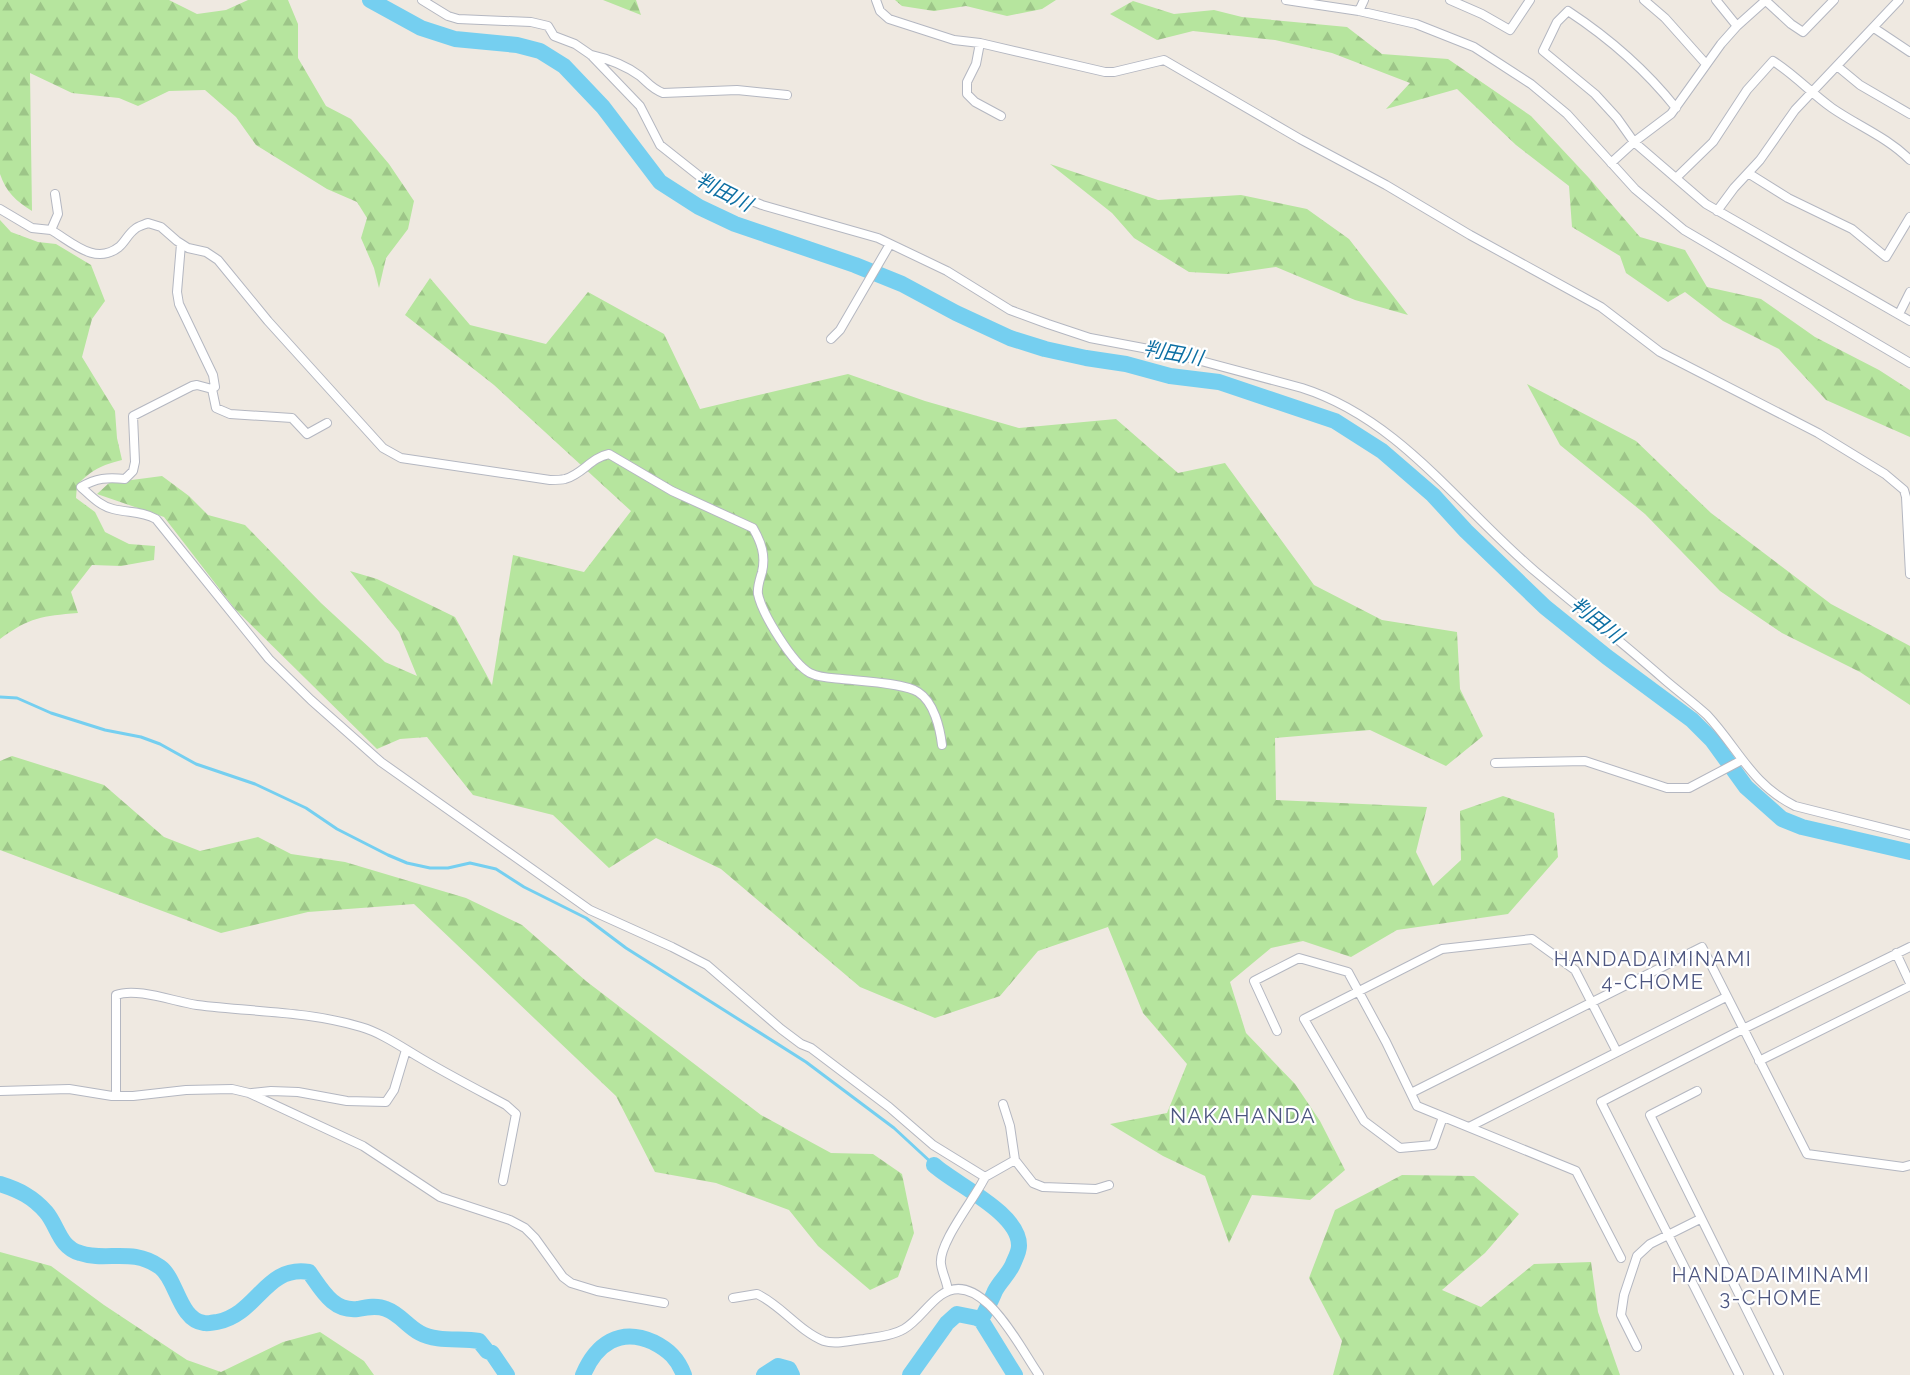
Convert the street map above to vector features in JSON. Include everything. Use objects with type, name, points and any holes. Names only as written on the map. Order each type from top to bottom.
[{"type":"street","points":[[422,0],[448,16],[458,19],[531,22],[548,26],[554,36],[575,44],[591,56],[640,106],[660,145],[708,183],[762,205],[878,238],[946,271],[1010,310],[1048,324],[1090,338],[1194,359],[1302,388],[1320,394],[1366,419],[1402,446],[1536,572],[1707,715],[1739,761],[1781,799],[1795,806],[1910,835]]},
{"type":"street","points":[[876,0],[880,10],[889,19],[954,40],[980,43],[1105,72],[1164,60],[1300,139],[1601,307],[1660,352],[1818,433],[1885,474],[1904,490],[1910,574]]},
{"type":"street","points":[[1286,0],[1359,11],[1416,24],[1474,47],[1531,84],[1567,114],[1635,189],[1684,230],[1910,363]]},
{"type":"street","points":[[1359,11],[1364,0]]},
{"type":"street","points":[[1450,0],[1510,30],[1530,0]]},
{"type":"street","points":[[1644,0],[1665,18],[1706,64]]},
{"type":"street","points":[[1716,0],[1737,26]]},
{"type":"street","points":[[1611,163],[1671,114],[1706,64],[1737,26],[1766,0],[1803,32],[1834,0]]},
{"type":"street","points":[[1717,211],[1770,148],[1795,110],[1899,0]]},
{"type":"street","points":[[1676,108],[1642,69],[1597,30],[1568,11],[1557,22],[1543,51],[1595,94],[1617,118],[1634,142],[1691,192],[1717,211],[1758,232],[1824,273],[1910,321]]},
{"type":"street","points":[[1874,28],[1910,51]]},
{"type":"street","points":[[980,43],[976,64],[968,81],[967,94],[975,102],[1001,116]]},
{"type":"street","points":[[591,56],[608,59],[628,68],[651,88],[663,93],[737,90],[787,95]]},
{"type":"street","points":[[1676,178],[1713,142],[1747,90],[1773,61],[1798,78],[1811,92],[1850,119],[1888,140],[1910,160]]},
{"type":"street","points":[[1837,66],[1860,85],[1910,114]]},
{"type":"street","points":[[1749,173],[1788,198],[1852,229],[1886,257],[1910,217]]},
{"type":"street","points":[[51,230],[58,214],[56,194]]},
{"type":"street","points":[[0,209],[32,228],[51,230],[93,255],[106,254],[119,247],[134,230],[147,223],[161,227],[182,244],[206,252],[227,269],[268,321],[383,448],[401,458],[550,480],[565,479],[578,472],[596,457],[609,454],[672,491],[753,528],[760,540],[763,554],[758,593],[785,648],[810,673],[823,677],[896,686],[918,692],[928,703],[934,715],[942,745]]},
{"type":"street","points":[[182,244],[178,304],[213,375],[215,387],[212,389],[216,408],[231,414],[292,418],[307,434],[327,423]]},
{"type":"street","points":[[831,339],[840,330],[890,244]]},
{"type":"street","points":[[1899,314],[1910,292]]},
{"type":"street","points":[[212,389],[192,386],[133,416],[135,462],[133,471],[125,478],[98,479],[81,487],[100,504],[113,509],[136,511],[156,519],[269,659],[381,762],[590,909],[706,965],[772,1022],[873,1094],[933,1145],[985,1177]]},
{"type":"street","points":[[1495,763],[1585,761],[1650,783],[1679,789],[1689,788],[1739,761]]},
{"type":"street","points":[[1443,1117],[1433,1145],[1400,1148],[1364,1121],[1304,1019],[1442,949],[1532,939],[1575,970],[1617,1052]]},
{"type":"street","points":[[1739,1375],[1601,1102],[1910,946]]},
{"type":"street","points":[[1411,1093],[1702,947],[1807,1154],[1903,1167],[1910,1165]]},
{"type":"street","points":[[1759,1062],[1910,984],[1896,953]]},
{"type":"street","points":[[1277,1031],[1254,981],[1299,958],[1348,972],[1417,1106],[1576,1171],[1621,1258]]},
{"type":"street","points":[[116,1096],[116,995],[140,994],[197,1005],[344,1022],[376,1033],[506,1105],[516,1114],[503,1181]]},
{"type":"street","points":[[1469,1127],[1726,997]]},
{"type":"street","points":[[251,1094],[271,1091],[298,1092],[346,1101],[386,1102],[394,1090],[406,1050]]},
{"type":"street","points":[[0,1091],[69,1089],[116,1096],[231,1089],[251,1094],[363,1146],[440,1197],[510,1220],[525,1228],[535,1238],[562,1277],[571,1283],[597,1292],[664,1303]]},
{"type":"street","points":[[1697,1091],[1650,1115],[1779,1375]]},
{"type":"street","points":[[1003,1104],[1010,1126],[1015,1161],[1033,1183],[1043,1187],[1096,1189],[1109,1185]]},
{"type":"street","points":[[948,1291],[940,1262],[943,1251],[985,1177],[1015,1161]]},
{"type":"street","points":[[1637,1347],[1622,1315],[1624,1295],[1632,1266],[1637,1256],[1650,1244],[1700,1219]]},
{"type":"street","points":[[733,1298],[757,1293],[824,1341],[836,1343],[895,1334],[906,1328],[941,1295],[948,1291],[969,1290],[979,1296],[1010,1329],[1039,1375]]},
{"type":"green space","points":[[0,0],[169,0],[197,14],[226,10],[248,0],[288,0],[298,24],[298,58],[326,106],[351,119],[389,164],[414,201],[408,229],[386,258],[379,288],[374,268],[361,238],[367,218],[357,202],[327,189],[256,145],[236,117],[205,90],[169,91],[138,106],[119,98],[72,93],[30,73],[32,211],[21,204],[9,191],[0,174]]},
{"type":"green space","points":[[603,0],[636,0],[641,15]]},
{"type":"green space","points":[[895,0],[1056,0],[1042,9],[1007,16],[966,6],[934,11],[902,6]]},
{"type":"green space","points":[[1133,1],[1174,14],[1214,10],[1242,17],[1347,27],[1382,54],[1448,59],[1531,116],[1640,237],[1685,250],[1707,287],[1761,299],[1815,337],[1879,370],[1910,390],[1910,437],[1826,400],[1779,349],[1723,321],[1685,292],[1668,302],[1626,273],[1620,256],[1572,227],[1569,186],[1516,145],[1457,89],[1386,109],[1410,83],[1332,53],[1275,40],[1193,31],[1157,40],[1110,14]]},
{"type":"green space","points":[[1050,164],[1158,200],[1241,195],[1307,209],[1349,239],[1408,315],[1355,300],[1276,267],[1227,274],[1189,272],[1134,238],[1112,213]]},
{"type":"green space","points":[[0,220],[11,232],[38,242],[56,244],[91,265],[105,301],[92,319],[82,357],[115,411],[117,438],[122,460],[102,466],[87,475],[77,485],[76,498],[95,512],[105,532],[129,544],[155,546],[154,560],[121,566],[92,565],[71,592],[78,613],[55,615],[28,622],[0,639]]},
{"type":"green space","points":[[430,278],[470,325],[546,344],[588,292],[664,334],[700,409],[848,374],[925,401],[1019,428],[1116,419],[1178,473],[1225,463],[1314,585],[1382,620],[1457,632],[1460,689],[1483,736],[1446,766],[1370,730],[1275,738],[1276,800],[1427,807],[1416,852],[1433,886],[1461,860],[1460,811],[1503,796],[1554,813],[1558,857],[1508,914],[1397,930],[1351,957],[1303,941],[1271,948],[1230,982],[1246,1033],[1295,1084],[1320,1121],[1345,1170],[1310,1200],[1252,1195],[1229,1243],[1205,1176],[1163,1156],[1110,1124],[1167,1113],[1187,1064],[1143,1013],[1108,927],[1038,951],[1000,996],[935,1018],[860,987],[721,869],[656,838],[609,868],[553,815],[473,795],[427,737],[400,739],[377,749],[235,609],[164,517],[97,494],[109,483],[162,476],[189,496],[208,515],[245,525],[321,603],[385,662],[417,676],[399,632],[350,571],[377,579],[455,617],[492,685],[513,555],[584,572],[631,511],[494,385],[405,315]]},
{"type":"green space","points":[[1527,384],[1636,441],[1711,513],[1831,604],[1910,646],[1910,705],[1860,672],[1782,633],[1720,591],[1645,514],[1560,445]]},
{"type":"green space","points":[[12,756],[104,785],[164,837],[200,851],[258,837],[291,854],[345,862],[466,898],[522,925],[586,981],[761,1115],[831,1153],[873,1154],[902,1174],[914,1233],[898,1277],[870,1290],[818,1246],[789,1210],[716,1183],[655,1172],[616,1096],[414,904],[308,912],[221,933],[0,850],[0,761]]},
{"type":"green space","points":[[1402,1175],[1474,1176],[1519,1214],[1485,1253],[1442,1290],[1481,1307],[1534,1264],[1591,1262],[1598,1312],[1620,1375],[1333,1375],[1342,1341],[1309,1278],[1335,1210]]},
{"type":"green space","points":[[0,1252],[51,1266],[104,1305],[187,1360],[221,1372],[283,1342],[320,1332],[364,1361],[374,1375],[0,1375]]},
{"type":"waterway","name":"判田川","points":[[370,0],[421,28],[455,39],[517,45],[540,51],[564,66],[603,107],[660,182],[699,207],[735,224],[855,265],[902,284],[1010,338],[1045,349],[1126,364],[1170,376],[1219,382],[1335,421],[1382,451],[1433,495],[1466,531],[1545,607],[1607,657],[1692,720],[1712,740],[1746,787],[1782,819],[1802,827],[1910,852]]},
{"type":"waterway","points":[[0,697],[17,698],[51,713],[160,744],[196,764],[255,784],[306,808],[337,829],[407,863],[430,868],[448,868],[470,863],[496,869],[524,887],[586,918],[626,948],[806,1062],[894,1128],[934,1165]]},
{"type":"waterway","points":[[934,1165],[998,1211],[1017,1234],[1019,1246],[1017,1255],[995,1291],[981,1320]]},
{"type":"waterway","points":[[0,1184],[36,1202],[46,1212],[63,1241],[73,1250],[90,1255],[129,1256],[150,1261],[160,1267],[171,1280],[189,1315],[196,1320],[208,1323],[231,1317],[282,1276],[294,1272],[309,1272],[329,1298],[342,1307],[349,1309],[383,1308],[391,1311],[426,1336],[479,1341],[487,1351],[492,1353],[507,1375]]},
{"type":"waterway","points":[[910,1375],[947,1323],[957,1314],[981,1320]]},
{"type":"waterway","points":[[981,1320],[1015,1375]]},
{"type":"waterway","points":[[583,1375],[588,1364],[602,1347],[611,1341],[630,1336],[653,1342],[664,1348],[679,1364],[684,1375]]},
{"type":"waterway","points":[[764,1375],[778,1366],[789,1369],[792,1375]]},
{"type":"district","name":"HANDADAIMINAMI 4-CHOME","points":[[1653,970]]},
{"type":"district","name":"NAKAHANDA","points":[[1243,1115]]},
{"type":"district","name":"HANDADAIMINAMI 3-CHOME","points":[[1771,1286]]}]
